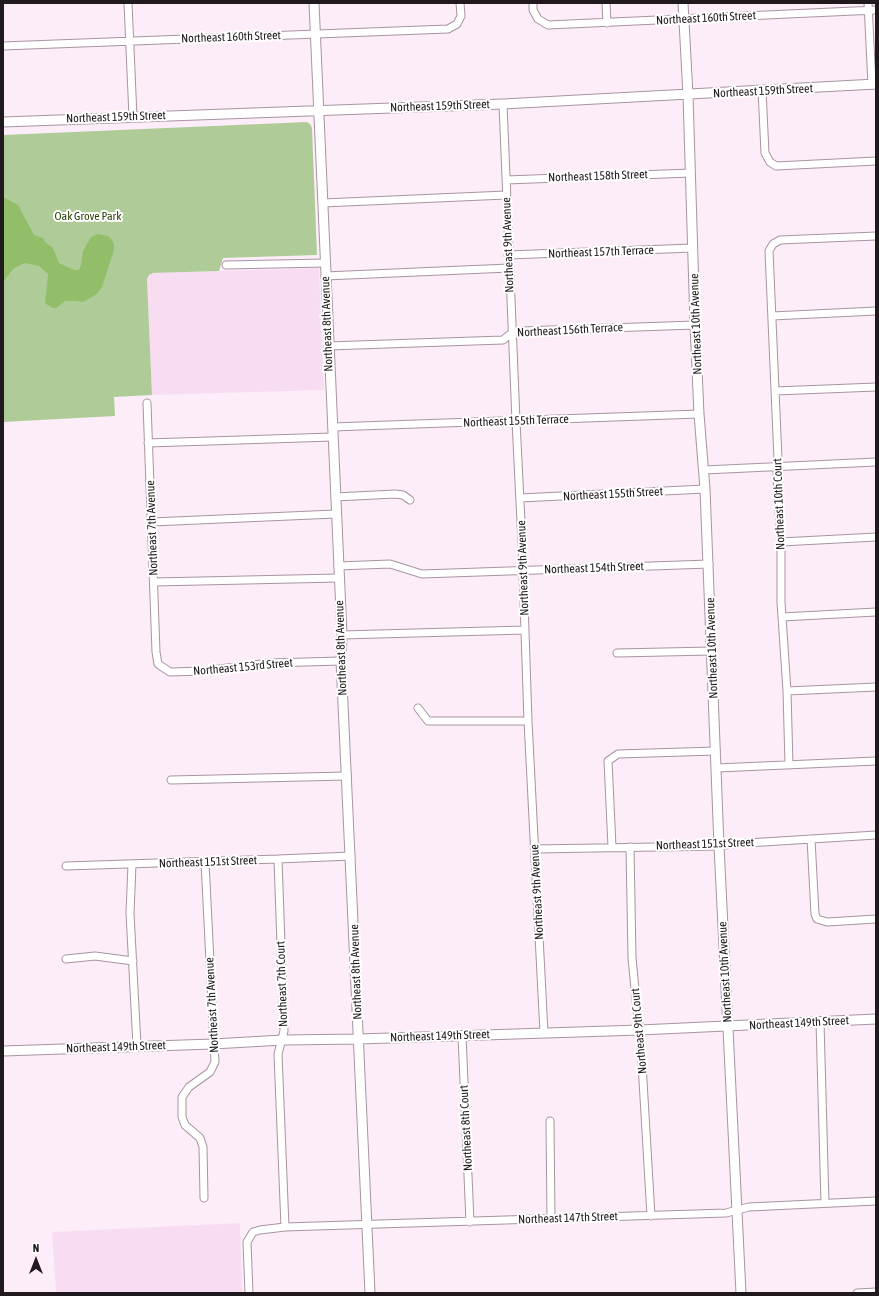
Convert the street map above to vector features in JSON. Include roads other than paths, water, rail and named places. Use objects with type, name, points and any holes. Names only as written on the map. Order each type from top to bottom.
[{"type":"street","points":[[128,3],[133,116]]},
{"type":"street","name":"Northeast 8th Avenue","points":[[314,3],[370,1293]]},
{"type":"street","name":"Northeast 160th Street","points":[[3,46],[448,29],[457,24],[461,16],[460,3]]},
{"type":"street","name":"Northeast 160th Street","points":[[533,3],[533,10],[538,19],[548,25],[871,8]]},
{"type":"street","points":[[606,3],[607,23]]},
{"type":"street","name":"Northeast 10th Avenue","points":[[683,3],[691,172],[699,414],[705,489],[719,846],[741,1293]]},
{"type":"street","points":[[871,8],[874,84]]},
{"type":"street","name":"Northeast 159th Street","points":[[3,122],[133,116],[503,104],[874,84]]},
{"type":"street","points":[[762,90],[765,153],[770,162],[776,166],[876,161]]},
{"type":"street","name":"Northeast 9th Avenue","points":[[503,104],[528,721],[544,1033]]},
{"type":"street","name":"Northeast 158th Street","points":[[506,180],[691,172]]},
{"type":"street","points":[[323,203],[506,196]]},
{"type":"street","name":"Northeast 10th Court","points":[[789,765],[787,691],[782,617],[781,542],[769,251],[773,244],[780,240],[876,236]]},
{"type":"street","name":"Northeast 157th Terrace","points":[[508,256],[693,248]]},
{"type":"street","points":[[226,265],[325,263]]},
{"type":"street","points":[[325,276],[509,268]]},
{"type":"street","points":[[772,316],[876,311]]},
{"type":"street","name":"Northeast 156th Terrace","points":[[328,346],[503,340],[513,332],[695,325]]},
{"type":"street","points":[[775,392],[876,387]]},
{"type":"street","name":"Northeast 7th Avenue","points":[[147,403],[156,652]]},
{"type":"street","name":"Northeast 155th Terrace","points":[[332,427],[699,414]]},
{"type":"street","points":[[148,443],[332,437]]},
{"type":"street","points":[[704,470],[876,462]]},
{"type":"street","name":"Northeast 155th Street","points":[[520,498],[705,489]]},
{"type":"street","points":[[335,497],[395,494],[403,495],[410,500]]},
{"type":"street","points":[[152,522],[335,514]]},
{"type":"street","points":[[781,542],[876,537]]},
{"type":"street","name":"Northeast 154th Street","points":[[338,566],[390,564],[422,574],[708,564]]},
{"type":"street","points":[[154,582],[338,578]]},
{"type":"street","points":[[782,617],[876,612]]},
{"type":"street","points":[[342,635],[525,630]]},
{"type":"street","points":[[617,653],[712,651]]},
{"type":"street","name":"Northeast 153rd Street","points":[[156,652],[158,664],[170,672],[202,671],[270,663],[342,661]]},
{"type":"street","points":[[787,691],[876,687]]},
{"type":"street","points":[[418,708],[428,721],[528,721]]},
{"type":"street","points":[[612,847],[608,761],[618,754],[716,751]]},
{"type":"street","points":[[717,768],[876,761]]},
{"type":"street","points":[[171,780],[347,776]]},
{"type":"street","name":"Northeast 151st Street","points":[[535,849],[719,846],[811,838],[876,835]]},
{"type":"street","points":[[811,838],[815,914],[817,919],[827,922],[876,918]]},
{"type":"street","name":"Northeast 9th Court","points":[[630,847],[632,958],[640,1030],[651,1216]]},
{"type":"street","name":"Northeast 151st Street","points":[[66,866],[278,860],[351,856]]},
{"type":"street","name":"Northeast 7th Court","points":[[278,860],[284,1031],[283,1040],[278,1054],[285,1227]]},
{"type":"street","name":"Northeast 7th Avenue","points":[[204,1198],[203,1147],[200,1138],[185,1125],[182,1118],[182,1097],[189,1087],[210,1072],[214,1062],[205,862]]},
{"type":"street","points":[[132,864],[130,912],[137,1046]]},
{"type":"street","points":[[66,959],[96,956],[133,961]]},
{"type":"street","name":"Northeast 149th Street","points":[[3,1051],[213,1044],[283,1040],[640,1030],[876,1020]]},
{"type":"street","points":[[820,1022],[826,1203]]},
{"type":"street","name":"Northeast 8th Court","points":[[462,1035],[470,1222]]},
{"type":"street","points":[[550,1121],[551,1219]]},
{"type":"street","name":"Northeast 147th Street","points":[[249,1293],[247,1242],[253,1232],[260,1230],[285,1227],[726,1213],[749,1207],[876,1201]]},
{"type":"street","points":[[857,1293],[876,1292]]},
{"type":"park label","name":"Oak Grove Park","points":[[88,216]]}]
